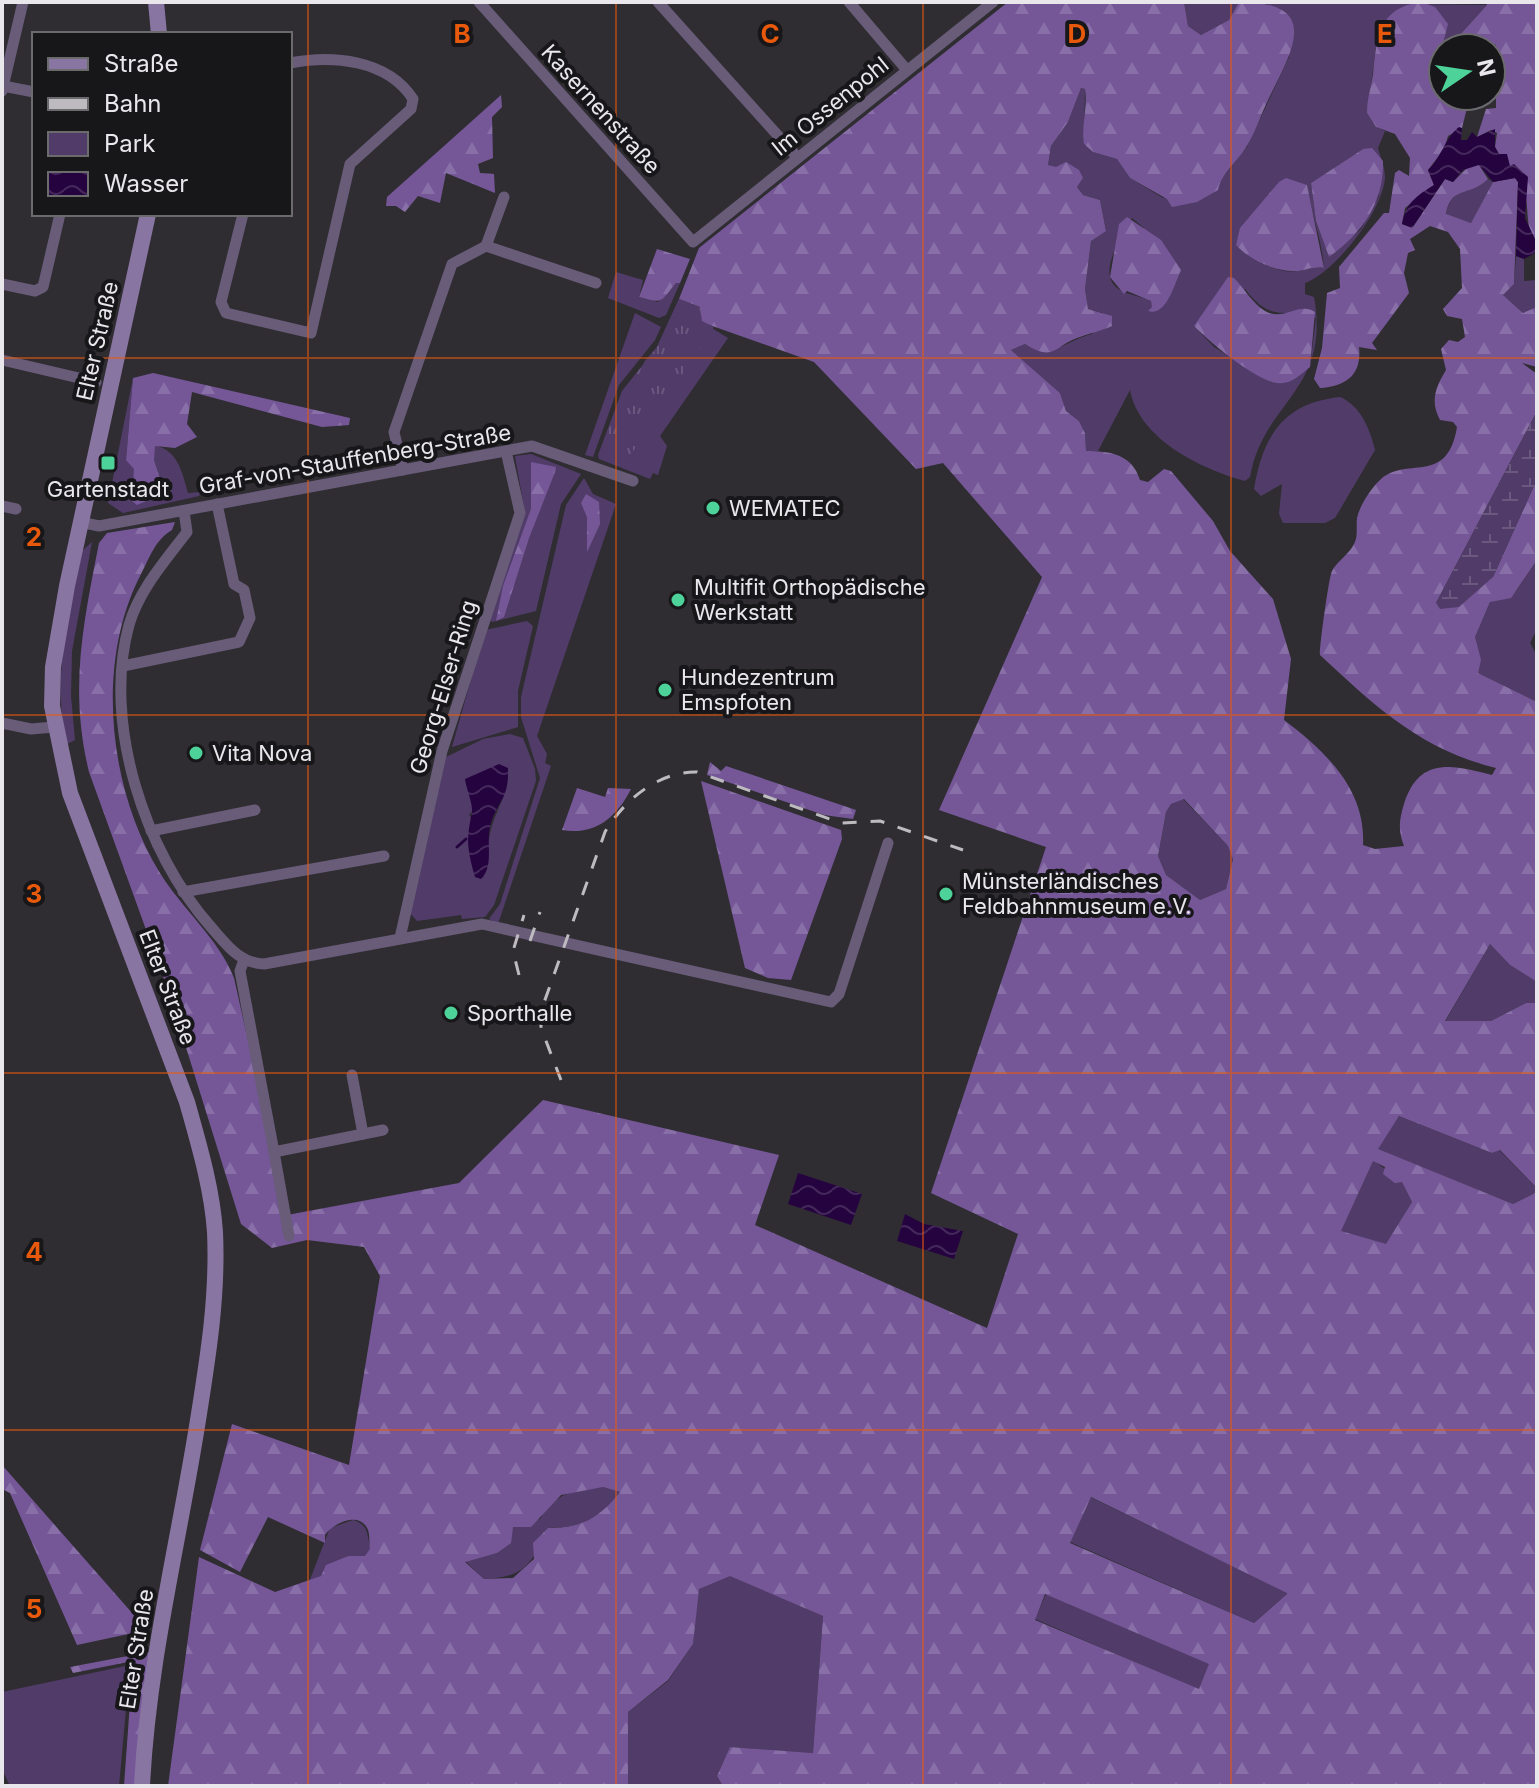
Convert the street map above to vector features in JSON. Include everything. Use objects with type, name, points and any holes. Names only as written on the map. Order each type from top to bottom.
[{"type":"main road","points":[[156,2],[159,32]]},
{"type":"main road","name":"Elter Straße","points":[[142,1786],[157,1646],[211,1337],[215,1283],[213,1217],[201,1149],[187,1102],[70,793],[54,727],[53,667],[80,522],[148,216]]},
{"type":"street","points":[[23,2],[2,88],[32,92]]},
{"type":"street","name":"Kasernenstraße","points":[[479,2],[693,242]]},
{"type":"street","points":[[658,2],[798,158]]},
{"type":"street","points":[[849,2],[906,69]]},
{"type":"street","name":"Im Ossenpohl","points":[[693,242],[993,2]]},
{"type":"street","points":[[242,216],[221,302],[226,313],[311,333],[350,164],[411,109],[413,99],[407,90],[366,64],[318,58],[292,63]]},
{"type":"street","points":[[403,470],[394,432],[452,264],[486,246],[504,197]]},
{"type":"street","points":[[2,284],[35,291],[43,287],[60,216]]},
{"type":"street","points":[[486,246],[596,283]]},
{"type":"street","points":[[2,360],[96,382]]},
{"type":"street","name":"Graf-von-Stauffenberg-Straße","points":[[80,522],[99,526],[532,446],[633,481]]},
{"type":"street","name":"Georg-Elser-Ring","points":[[400,938],[442,751],[520,513],[506,451]]},
{"type":"street","points":[[123,666],[239,642],[250,618],[244,590],[234,584],[217,504]]},
{"type":"street","points":[[2,506],[16,509]]},
{"type":"street","points":[[184,511],[187,532],[140,598],[129,625],[123,666],[131,767],[151,831],[183,892],[244,960],[264,964],[482,924],[831,1002],[839,994],[888,843]]},
{"type":"street","points":[[2,723],[31,729],[54,727]]},
{"type":"street","points":[[151,831],[255,810]]},
{"type":"street","points":[[183,892],[384,856]]},
{"type":"street","points":[[244,960],[240,971],[289,1236]]},
{"type":"street","points":[[352,1075],[363,1134]]},
{"type":"street","points":[[274,1152],[383,1130]]},
{"type":"green space","points":[[1008,2],[1184,2],[1188,26],[1201,35],[1229,20],[1239,2],[1265,4],[1282,10],[1291,19],[1294,32],[1286,62],[1245,149],[1225,174],[1218,190],[1197,202],[1172,207],[1167,199],[1130,178],[1117,159],[1093,152],[1084,144],[1086,96],[1085,89],[1081,88],[1068,122],[1051,146],[1048,165],[1056,167],[1066,162],[1079,170],[1083,178],[1077,187],[1083,195],[1100,200],[1106,231],[1091,241],[1085,289],[1088,309],[1112,316],[1112,326],[1071,340],[1054,351],[1043,352],[1025,344],[1011,350],[1060,393],[1066,411],[1079,421],[1085,433],[1086,451],[1126,459],[1140,480],[1148,482],[1164,469],[1171,471],[1213,521],[1230,551],[1273,599],[1291,659],[1284,720],[1328,758],[1340,773],[1358,806],[1363,845],[1375,849],[1404,846],[1400,830],[1401,815],[1410,789],[1419,778],[1439,768],[1451,767],[1492,775],[1496,768],[1444,750],[1400,724],[1320,655],[1320,650],[1332,571],[1355,542],[1357,518],[1366,498],[1389,473],[1435,464],[1452,446],[1457,427],[1453,422],[1440,420],[1435,406],[1437,387],[1446,370],[1441,349],[1449,340],[1458,342],[1465,337],[1462,319],[1447,316],[1443,309],[1462,288],[1460,249],[1448,232],[1430,226],[1410,239],[1415,250],[1408,253],[1404,273],[1409,293],[1372,343],[1377,350],[1359,347],[1358,365],[1345,382],[1320,388],[1314,379],[1322,348],[1327,293],[1340,288],[1339,267],[1384,213],[1389,213],[1395,173],[1399,170],[1409,176],[1410,158],[1395,134],[1376,127],[1367,113],[1382,26],[1396,11],[1421,2],[1435,7],[1448,24],[1446,32],[1427,32],[1427,112],[1466,112],[1462,128],[1448,136],[1444,149],[1428,170],[1434,185],[1405,208],[1402,224],[1413,227],[1445,179],[1453,182],[1470,165],[1479,165],[1488,179],[1456,195],[1448,205],[1446,214],[1471,223],[1493,182],[1515,178],[1518,182],[1514,284],[1503,295],[1523,313],[1537,307],[1537,367],[1522,363],[1537,374],[1537,411],[1436,603],[1493,577],[1537,479],[1537,560],[1511,598],[1490,602],[1475,637],[1481,660],[1478,673],[1537,702],[1537,982],[1510,965],[1490,944],[1445,1021],[1491,1021],[1526,1003],[1537,1003],[1537,1188],[1500,1150],[1492,1153],[1399,1116],[1378,1149],[1513,1204],[1537,1192],[1537,1786],[723,1786],[717,1776],[730,1747],[813,1753],[823,1616],[730,1576],[699,1589],[693,1644],[668,1680],[628,1712],[628,1786],[168,1786],[199,1557],[275,1592],[321,1576],[326,1565],[348,1556],[365,1556],[370,1549],[368,1530],[359,1521],[346,1520],[334,1526],[325,1535],[325,1543],[268,1517],[240,1572],[200,1550],[232,1424],[349,1465],[380,1276],[364,1247],[307,1240],[272,1248],[241,1224],[170,996],[89,772],[83,742],[80,657],[99,543],[107,533],[175,522],[172,530],[157,544],[141,574],[126,609],[117,646],[113,685],[119,765],[142,840],[160,873],[210,937],[234,978],[287,1215],[459,1183],[543,1100],[779,1155],[755,1225],[987,1328],[1018,1234],[931,1193],[1046,847],[939,810],[1042,577],[943,463],[916,469],[814,362],[701,322],[700,307],[679,299],[699,248]],"holes":[[[1184,799],[1228,846],[1233,859],[1226,889],[1200,900],[1166,875],[1158,856],[1166,812],[1171,804]],[[1373,1161],[1385,1167],[1383,1174],[1395,1183],[1402,1182],[1412,1202],[1386,1244],[1341,1231]],[[603,1487],[620,1492],[588,1520],[548,1528],[533,1543],[534,1559],[513,1578],[484,1579],[465,1562],[497,1553],[511,1543],[513,1527],[531,1527],[561,1495]],[[1091,1497],[1287,1594],[1254,1623],[1070,1543]],[[1045,1594],[1209,1664],[1199,1689],[1035,1620]]]},
{"type":"green space","points":[[1184,2],[1239,2],[1229,20],[1201,35],[1188,26]]},
{"type":"green space","points":[[1263,2],[1487,5],[1463,32],[1427,32],[1427,42],[1377,40],[1367,113],[1376,127],[1385,131],[1378,148],[1384,166],[1382,192],[1366,223],[1343,254],[1317,277],[1305,283],[1305,294],[1314,297],[1316,318],[1270,311],[1245,289],[1194,326],[1214,347],[1272,382],[1308,368],[1268,430],[1257,451],[1250,477],[1245,481],[1228,476],[1174,449],[1146,423],[1130,390],[1098,451],[1086,451],[1085,433],[1079,421],[1066,411],[1060,393],[1011,350],[1025,344],[1043,350],[1051,349],[1092,334],[1103,313],[1088,309],[1085,289],[1091,241],[1106,230],[1100,200],[1083,195],[1077,187],[1083,178],[1048,165],[1051,146],[1068,122],[1081,88],[1085,89],[1084,144],[1093,152],[1117,159],[1130,178],[1163,198],[1219,182],[1247,147],[1289,57],[1287,15]],"holes":[[[1363,149],[1379,196],[1361,229],[1329,257],[1316,221],[1311,183]],[[1307,185],[1324,268],[1297,271],[1272,268],[1236,245],[1246,222],[1262,206]],[[1132,218],[1144,228],[1155,313],[1151,301],[1120,290],[1110,275],[1117,244]]]},
{"type":"green space","points":[[1485,2],[1537,2],[1537,243],[1530,230],[1523,189],[1495,147],[1497,133],[1491,130],[1477,137],[1485,112],[1507,112],[1507,32],[1463,32],[1487,5]]},
{"type":"green space","points":[[501,95],[502,107],[492,117],[493,158],[478,164],[480,173],[494,174],[495,193],[446,173],[440,203],[418,196],[405,212],[396,206],[386,206],[387,197]]},
{"type":"green space","points":[[1372,148],[1383,161],[1375,204],[1352,238],[1329,257],[1316,221],[1311,183],[1363,149]]},
{"type":"green space","points":[[1286,178],[1307,185],[1324,268],[1297,271],[1277,269],[1247,255],[1236,245],[1240,228],[1279,182]]},
{"type":"green space","points":[[1488,179],[1493,182],[1471,223],[1446,215],[1448,206],[1456,196]]},
{"type":"green space","points":[[1127,217],[1161,240],[1181,270],[1165,305],[1154,312],[1148,311],[1152,307],[1151,301],[1127,291],[1124,294],[1110,277],[1119,224]]},
{"type":"green space","points":[[657,249],[690,259],[680,283],[676,283],[664,298],[657,301],[639,297]]},
{"type":"green space","points":[[1516,256],[1524,259],[1524,281],[1537,280],[1536,310],[1523,313],[1503,295],[1514,284]]},
{"type":"green space","points":[[616,272],[643,280],[639,297],[658,302],[676,283],[680,283],[666,315],[659,318],[608,298]]},
{"type":"green space","points":[[1228,277],[1234,278],[1261,308],[1272,314],[1303,309],[1315,312],[1310,367],[1299,376],[1282,383],[1268,381],[1234,360],[1194,326]]},
{"type":"green space","points":[[679,299],[700,307],[702,322],[728,338],[660,436],[667,446],[658,475],[653,473],[650,479],[599,459],[598,455],[622,391],[640,369],[645,370],[644,362],[657,347]]},
{"type":"green space","points":[[679,299],[700,307],[702,321],[714,327],[628,460],[601,451],[623,390],[657,347]]},
{"type":"green space","points":[[635,313],[661,327],[655,340],[619,385],[593,457],[585,455]]},
{"type":"green space","points":[[1316,319],[1317,329],[1311,359]]},
{"type":"green space","points":[[153,373],[350,418],[349,425],[322,427],[192,392],[187,424],[197,437],[175,448],[155,446],[154,460],[165,493],[137,505],[132,501],[134,469],[126,460],[133,378]]},
{"type":"green space","points":[[133,378],[126,459],[165,493],[154,460],[154,445],[162,448],[178,463],[188,493],[201,492],[199,496],[123,513],[108,503]]},
{"type":"green space","points":[[1340,397],[1354,406],[1364,419],[1375,450],[1335,518],[1325,523],[1283,523],[1279,514],[1282,484],[1261,496],[1254,489],[1263,453],[1279,425],[1291,415],[1304,406]]},
{"type":"green space","points":[[1537,411],[1537,479],[1493,577],[1459,607],[1440,609],[1436,603]]},
{"type":"green space","points":[[531,454],[581,474],[561,504],[536,611],[492,622],[489,619],[525,513],[515,456]]},
{"type":"green space","points":[[531,462],[556,467],[555,472],[529,538],[504,617],[496,621],[503,586],[531,509]]},
{"type":"green space","points":[[584,478],[593,494],[616,504],[537,736],[547,754],[545,763],[551,766],[498,924],[489,919],[500,904],[540,778],[521,717],[521,697],[566,505]]},
{"type":"green space","points":[[586,494],[599,502],[600,524],[587,552],[587,517],[581,503]]},
{"type":"green space","points":[[92,542],[72,651],[71,696],[75,740],[67,744],[61,672],[67,623],[82,551]]},
{"type":"green space","points":[[1537,560],[1537,629],[1530,643],[1537,656],[1537,702],[1478,673],[1475,637],[1490,602],[1516,591]]},
{"type":"green space","points":[[527,621],[533,626],[518,691],[518,727],[452,747],[485,630]]},
{"type":"green space","points":[[510,734],[523,738],[535,769],[536,781],[494,905],[485,917],[462,919],[461,915],[417,921],[410,913],[446,757],[483,739]],"holes":[[[508,768],[508,778],[493,822],[489,840],[469,815]]]},
{"type":"green space","points":[[710,762],[721,771],[726,766],[856,810],[853,819],[824,815],[707,775]]},
{"type":"green space","points":[[701,781],[841,830],[842,839],[791,980],[768,978],[745,968]]},
{"type":"green space","points":[[577,788],[605,797],[608,788],[631,789],[619,808],[604,822],[585,830],[562,830]]},
{"type":"green space","points":[[1183,799],[1228,846],[1233,858],[1226,889],[1200,900],[1166,875],[1158,856],[1166,812],[1171,804]]},
{"type":"green space","points":[[1490,944],[1510,965],[1537,982],[1537,1003],[1526,1003],[1491,1021],[1445,1022]]},
{"type":"green space","points":[[1399,1116],[1492,1153],[1499,1150],[1537,1188],[1537,1192],[1513,1204],[1377,1149]]},
{"type":"green space","points":[[1373,1160],[1402,1182],[1412,1202],[1386,1245],[1340,1232]]},
{"type":"green space","points":[[2,1465],[147,1630],[77,1645],[10,1493],[2,1489]]},
{"type":"green space","points":[[603,1487],[620,1492],[597,1516],[581,1524],[548,1528],[531,1560],[518,1572],[484,1579],[465,1561],[497,1553],[513,1527],[540,1519],[559,1498],[583,1489]]},
{"type":"green space","points":[[1090,1497],[1288,1593],[1254,1623],[1070,1542]]},
{"type":"green space","points":[[353,1520],[365,1528],[371,1549],[366,1556],[348,1556],[327,1565],[321,1576],[309,1582],[330,1528]]},
{"type":"green space","points":[[730,1575],[823,1616],[813,1753],[730,1747],[717,1776],[723,1786],[628,1786],[628,1712],[668,1681],[693,1644],[698,1589]]},
{"type":"green space","points":[[1046,1594],[1210,1664],[1199,1690],[1035,1619]]},
{"type":"green space","points":[[149,1652],[136,1786],[124,1786],[133,1661],[73,1673],[70,1667]]},
{"type":"green space","points":[[130,1665],[119,1786],[10,1786],[2,1769],[2,1692]]},
{"type":"water","points":[[1459,127],[1462,128],[1461,140],[1467,140],[1472,132],[1477,137],[1495,129],[1495,147],[1499,154],[1507,154],[1510,166],[1514,164],[1528,177],[1525,218],[1537,243],[1537,252],[1524,259],[1516,256],[1518,182],[1515,178],[1493,182],[1479,165],[1463,170],[1453,182],[1445,179],[1412,228],[1402,224],[1413,201],[1434,185],[1428,170]]},
{"type":"water","points":[[499,764],[508,768],[507,786],[489,830],[488,867],[481,879],[475,877],[469,851],[472,809],[465,779]]},
{"type":"water","points":[[798,1173],[862,1194],[851,1225],[788,1204]]},
{"type":"water","points":[[905,1214],[924,1224],[963,1231],[954,1259],[897,1241]]},
{"type":"waterway","points":[[457,847],[466,839]]},
{"type":"railway","points":[[561,1080],[541,1028],[541,1011],[605,832],[632,799],[656,782],[669,776],[697,772],[841,823],[880,821],[963,850]]},
{"type":"railway","points":[[530,941],[540,912]]},
{"type":"railway","points":[[519,975],[513,951],[524,915]]},
{"type":"place","name":"Gartenstadt","points":[[108,463]]},
{"type":"place","name":"WEMATEC","points":[[713,508]]},
{"type":"place","name":"Multifit Orthopädische Werkstatt","points":[[678,600]]},
{"type":"place","name":"Hundezentrum Emspfoten","points":[[665,690]]},
{"type":"place","name":"Vita Nova","points":[[196,753]]},
{"type":"place","name":"Münsterländisches Feldbahnmuseum e.V.","points":[[946,894]]},
{"type":"place","name":"Sporthalle","points":[[451,1013]]}]
